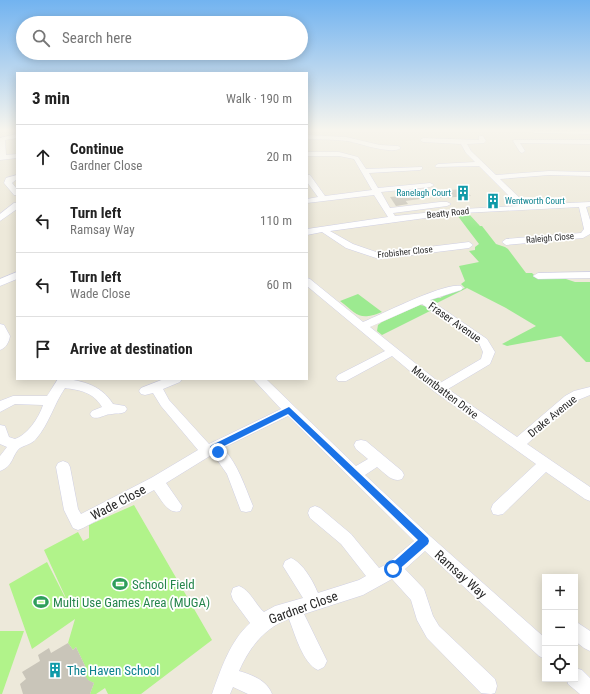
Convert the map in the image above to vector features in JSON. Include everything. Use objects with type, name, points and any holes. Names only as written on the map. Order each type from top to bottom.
[{"type":"street","points":[[360,163],[393,219]]},
{"type":"street","points":[[438,166],[481,164],[525,207]]},
{"type":"street","points":[[365,171],[420,168]]},
{"type":"street","points":[[495,177],[549,173],[590,174]]},
{"type":"street","points":[[16,177],[9,180],[8,183],[16,192]]},
{"type":"street","points":[[308,178],[322,198]]},
{"type":"street","points":[[308,200],[430,186]]},
{"type":"street","points":[[388,211],[447,204]]},
{"type":"street","name":"Beatty Road","points":[[308,232],[393,219],[462,211],[586,204]]},
{"type":"street","name":"Raleigh Close","points":[[506,242],[583,234],[587,232],[588,229],[586,204]]},
{"type":"street","points":[[0,219],[16,206]]},
{"type":"street","name":"Frobisher Close","points":[[323,229],[334,237],[366,254],[379,256],[469,245]]},
{"type":"street","points":[[0,283],[16,275]]},
{"type":"street","points":[[538,276],[590,275]]},
{"type":"street","name":"Mountbatten Drive","points":[[308,282],[439,389],[590,495]]},
{"type":"street","name":"Fraser Avenue","points":[[362,326],[422,299],[458,288]]},
{"type":"street","name":"Fraser Avenue","points":[[422,299],[483,341],[489,352],[486,360],[439,389]]},
{"type":"street","points":[[0,327],[5,335],[5,338],[0,346]]},
{"type":"street","points":[[342,378],[393,351]]},
{"type":"street","points":[[173,380],[150,389],[230,468],[236,479],[246,506]]},
{"type":"street","name":"Ramsay Way","points":[[260,380],[289,410],[425,541],[542,647]]},
{"type":"street","points":[[0,465],[9,456],[15,445],[25,441],[38,428],[49,408],[50,401],[63,381],[87,387],[104,398],[115,409],[96,414]]},
{"type":"street","name":"Drake Avenue","points":[[517,445],[569,399],[578,394],[590,391]]},
{"type":"street","points":[[0,407],[14,400],[50,401]]},
{"type":"street","name":"Wade Close","points":[[63,467],[71,510],[78,523],[156,482],[211,449],[289,410]]},
{"type":"street","points":[[0,430],[3,440],[15,445]]},
{"type":"street","points":[[361,445],[397,474]]},
{"type":"street","points":[[355,474],[378,459]]},
{"type":"street","points":[[498,509],[545,464]]},
{"type":"street","points":[[156,482],[175,506]]},
{"type":"street","points":[[315,513],[346,539],[378,579]]},
{"type":"street","name":"Gardner Close","points":[[221,694],[235,656],[244,641],[263,622],[274,615],[363,587],[393,569],[425,541]]},
{"type":"street","points":[[291,566],[308,590],[313,602]]},
{"type":"street","points":[[393,569],[418,595],[426,620],[433,632],[488,686]]},
{"type":"street","points":[[239,594],[253,614],[263,622]]},
{"type":"street","points":[[293,609],[307,642],[318,661]]},
{"type":"street","points":[[227,676],[242,680],[260,690],[264,694]]},
{"type":"street","points":[[578,680],[590,690]]},
{"type":"green space","points":[[469,214],[480,226],[482,226],[496,244],[508,249],[526,273],[532,273],[536,277],[563,278],[575,282],[590,282],[590,362],[586,362],[561,336],[507,346],[502,344],[536,326],[506,308],[467,288],[435,304],[430,300],[430,298],[440,298],[451,292],[465,288],[461,284],[465,281],[459,266],[479,262],[469,251],[475,250],[475,247],[479,244],[457,215]]},
{"type":"green space","points":[[358,294],[382,312],[368,316],[359,315],[340,301]]},
{"type":"green space","points":[[420,305],[432,310],[382,335],[377,331],[378,325],[382,322]]},
{"type":"green space","name":"School Field","points":[[134,505],[212,640],[141,694],[108,694],[105,688],[96,694],[90,694],[94,683],[87,680],[83,672],[86,668],[76,647],[73,650],[68,643],[75,619],[32,649],[9,584],[47,562],[70,607],[44,550],[78,532],[83,541],[89,538],[89,525]]},
{"type":"green space","points":[[0,631],[24,631],[2,694],[0,694]]},
{"type":"building","points":[[464,189],[471,196],[440,198],[434,191]]},
{"type":"building","points":[[415,193],[420,199],[405,201],[400,194]]},
{"type":"building","points":[[402,196],[408,204],[396,206],[390,197]]},
{"type":"building","name":"The Haven School","points":[[68,643],[73,650],[76,647],[86,668],[83,672],[88,680],[94,683],[90,694],[23,694],[20,684],[26,679],[22,672],[40,661],[38,655],[49,648],[51,653]]},
{"type":"place","name":"Ranelagh Court","points":[[463,193]]},
{"type":"place","name":"Wentworth Court","points":[[493,201]]},
{"type":"place","name":"School Field","points":[[120,584]]},
{"type":"place","name":"Multi Use Games Area (MUGA)","points":[[41,602]]},
{"type":"place","name":"The Haven School","points":[[55,670]]},
{"type":"route","points":[[218,452],[214,447],[289,410],[425,541],[393,569]]}]
